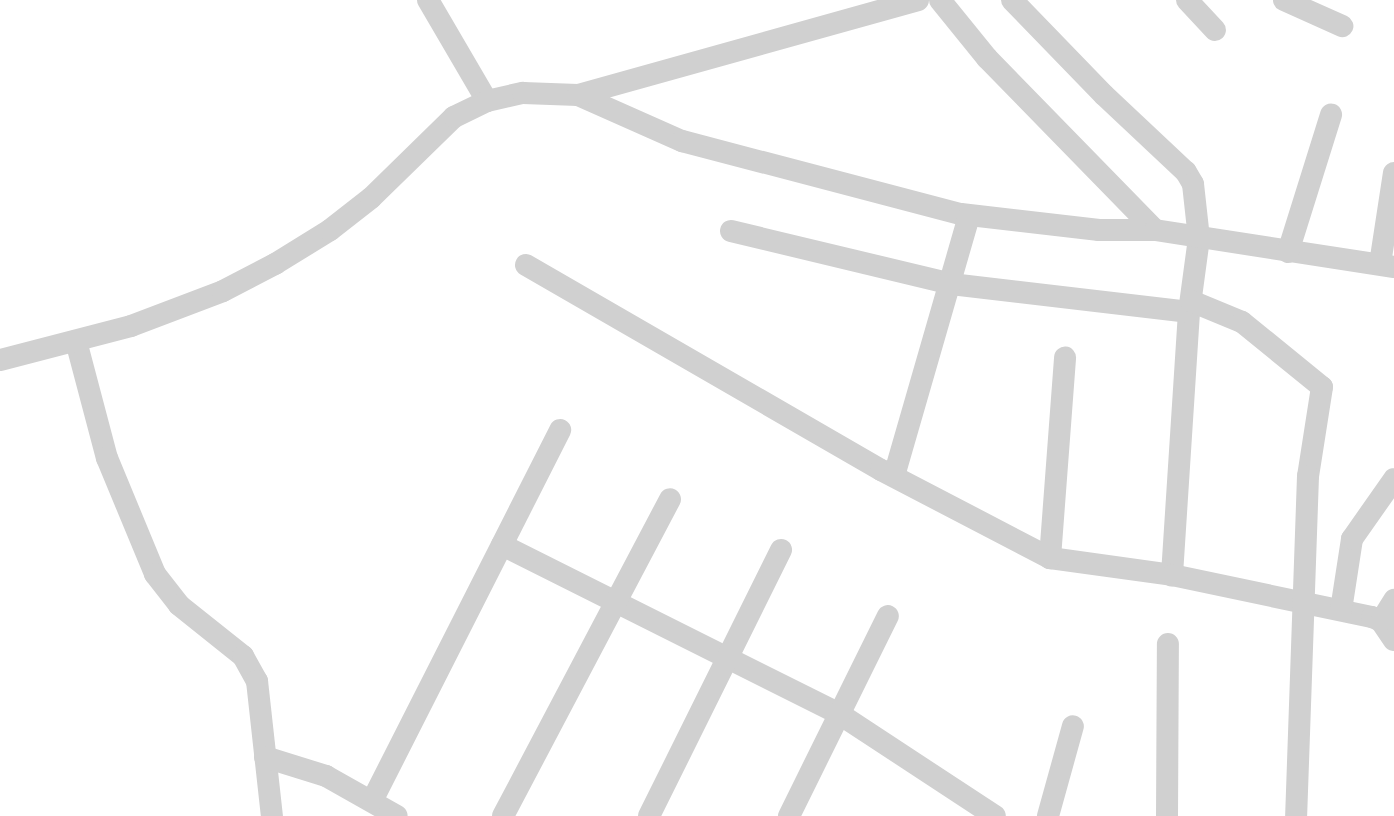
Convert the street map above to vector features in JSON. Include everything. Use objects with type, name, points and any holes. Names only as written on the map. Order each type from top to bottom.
[{"type":"street","points":[[428,0],[487,101]]},
{"type":"street","points":[[0,360],[131,326],[223,291],[302,248],[370,198],[454,117],[487,101],[523,93],[578,95],[918,0]]},
{"type":"street","points":[[940,0],[987,58],[1155,230]]},
{"type":"street","points":[[1012,0],[1104,95],[1186,172],[1193,184],[1199,238],[1190,307],[1172,575]]},
{"type":"street","points":[[1187,0],[1215,30]]},
{"type":"street","points":[[1284,0],[1342,26]]},
{"type":"street","points":[[578,95],[682,141],[969,216],[1099,230],[1155,230],[1288,252],[1387,265],[1394,173]]},
{"type":"street","points":[[1288,252],[1331,115]]},
{"type":"street","points":[[894,476],[969,216]]},
{"type":"street","points":[[731,231],[951,284],[1190,307],[1242,322],[1321,384],[1323,396],[1308,476],[1296,816]]},
{"type":"street","points":[[526,265],[894,476],[1050,558],[1172,575],[1341,610],[1381,621],[1394,640]]},
{"type":"street","points":[[76,341],[107,458],[155,574],[167,593],[225,640],[250,667],[257,681],[272,816]]},
{"type":"street","points":[[1050,558],[1065,358]]},
{"type":"street","points":[[372,801],[560,430]]},
{"type":"street","points":[[1341,610],[1352,539],[1394,479]]},
{"type":"street","points":[[503,816],[670,499]]},
{"type":"street","points":[[502,545],[841,714],[995,816]]},
{"type":"street","points":[[649,816],[781,550]]},
{"type":"street","points":[[1381,621],[1394,600]]},
{"type":"street","points":[[789,816],[888,616]]},
{"type":"street","points":[[1167,816],[1168,644]]},
{"type":"street","points":[[1048,816],[1073,726]]},
{"type":"street","points":[[265,757],[326,776],[397,816]]}]
